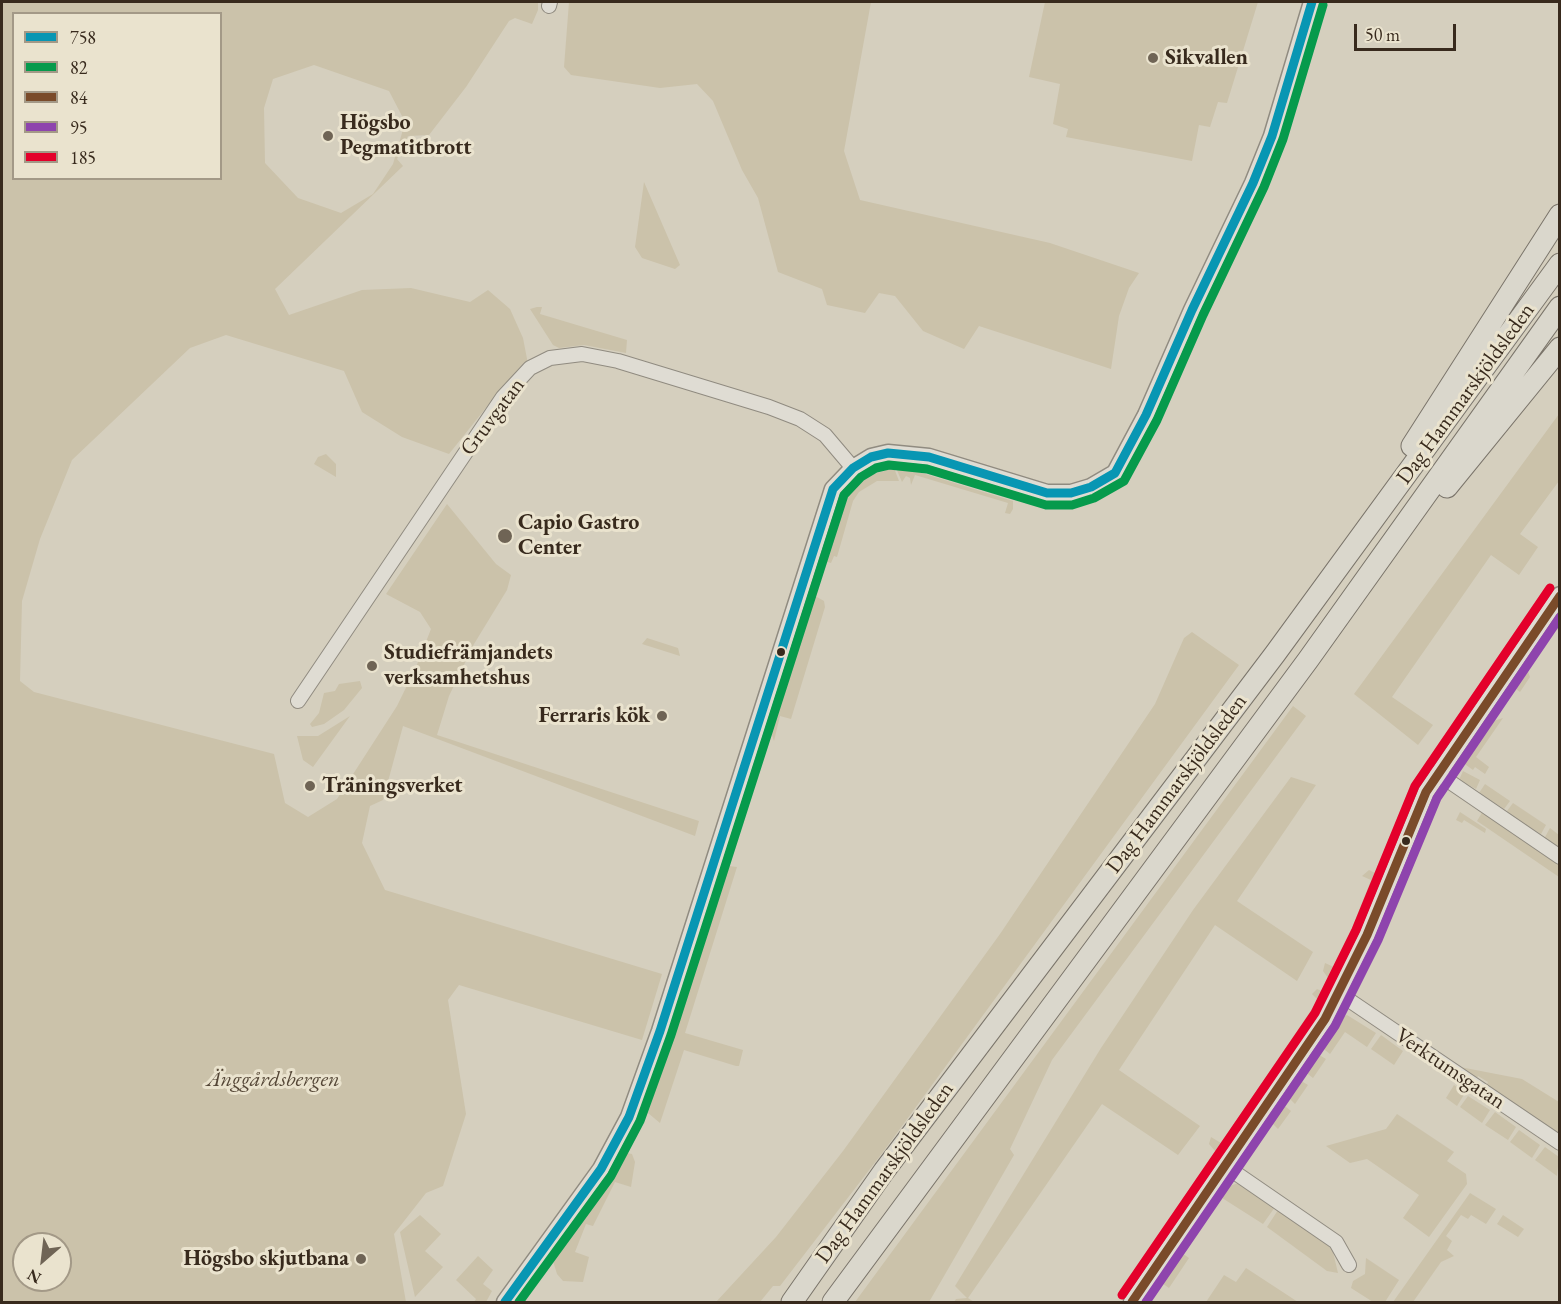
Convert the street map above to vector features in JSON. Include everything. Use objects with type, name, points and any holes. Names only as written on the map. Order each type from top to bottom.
[{"type":"main road","points":[[1275,654],[1560,215]]},
{"type":"main road","name":"Dag Hammarskjöldsleden","points":[[792,1302],[884,1171],[1275,654],[1560,264]]},
{"type":"main road","name":"Dag Hammarskjöldsleden","points":[[833,1302],[1308,660],[1560,307]]},
{"type":"main road","points":[[1308,660],[1560,348]]},
{"type":"main road","points":[[782,1302],[884,1171]]},
{"type":"street","points":[[505,1302],[601,1169],[629,1117],[660,1031],[823,514],[833,489],[853,468],[871,458],[901,453],[929,457],[1047,493],[1071,493],[1091,487],[1115,473],[1146,415],[1192,310],[1253,183],[1272,136],[1312,2]]},
{"type":"street","name":"Gruvgatan","points":[[298,701],[503,397],[530,368],[550,358],[582,354],[618,362],[769,407],[800,419],[825,435],[853,468]]},
{"type":"street","points":[[1132,1302],[1340,994],[1426,792],[1560,596]]},
{"type":"street","points":[[1437,773],[1560,857]]},
{"type":"street","name":"Verktumsgatan","points":[[1340,994],[1560,1143]]},
{"type":"street","points":[[1224,1165],[1336,1242],[1349,1265]]},
{"type":"green space","name":"Änggårdsbergen","points":[[2,2],[538,2],[538,10],[532,24],[515,18],[509,21],[466,87],[429,135],[408,136],[397,159],[403,166],[275,289],[289,315],[362,290],[411,288],[470,302],[488,290],[510,309],[523,338],[528,364],[489,404],[449,454],[402,437],[362,412],[344,371],[226,335],[190,348],[72,460],[40,539],[22,601],[20,681],[34,692],[274,754],[285,803],[308,817],[337,799],[397,706],[416,667],[431,629],[420,612],[386,594],[447,504],[496,564],[511,575],[507,590],[474,644],[449,696],[437,735],[699,821],[695,836],[403,726],[383,800],[370,806],[362,843],[385,890],[662,974],[642,1040],[459,985],[448,1000],[466,1114],[443,1186],[426,1193],[394,1234],[406,1302],[2,1302]],"holes":[[[314,65],[389,91],[402,116],[402,133],[393,164],[373,194],[341,213],[298,198],[265,163],[264,108],[273,79]]]},
{"type":"green space","points":[[569,2],[871,2],[844,151],[860,200],[1050,243],[1139,273],[1129,288],[1119,316],[1111,369],[979,326],[964,349],[923,331],[895,296],[879,293],[865,313],[827,305],[822,289],[778,272],[758,198],[742,170],[713,101],[697,84],[660,88],[571,75],[564,67]]},
{"type":"green space","points":[[1045,2],[1258,2],[1227,103],[1218,102],[1210,127],[1199,125],[1192,161],[1066,137],[1068,129],[1053,124],[1060,84],[1029,77]]},
{"type":"green space","points":[[644,182],[680,265],[675,269],[642,258],[635,247]]},
{"type":"green space","points":[[542,307],[540,314],[627,340],[626,353],[584,345],[559,348],[553,345],[530,309]]},
{"type":"green space","points":[[1559,414],[1559,481],[1520,534],[1538,547],[1519,575],[1491,555],[1392,697],[1433,725],[1418,745],[1354,694]]},
{"type":"green space","points":[[326,454],[336,464],[336,477],[314,464],[318,457]]},
{"type":"green space","points":[[894,468],[899,481],[877,481],[859,492],[853,501],[837,557],[834,556],[831,563],[824,561],[845,497],[867,476]]},
{"type":"green space","points":[[896,468],[912,470],[1013,501],[1013,509],[1010,514],[1005,513],[1008,503],[915,475],[911,485],[910,478],[906,476],[902,482]]},
{"type":"green space","points":[[815,596],[824,601],[825,607],[791,719],[780,716],[774,741],[772,735],[768,733],[781,693],[785,690],[786,678],[806,614]]},
{"type":"green space","points":[[1192,632],[1239,665],[883,1152],[780,1286],[773,1286],[760,1302],[716,1302],[776,1237],[843,1151],[1000,934],[1155,704],[1184,638]]},
{"type":"green space","points":[[647,638],[678,648],[680,656],[642,644]]},
{"type":"green space","points":[[1526,666],[1530,677],[1520,692],[1512,686]]},
{"type":"green space","points":[[360,681],[362,688],[344,710],[324,724],[312,727],[310,724],[319,713],[324,693],[335,691],[339,684]]},
{"type":"green space","points":[[1293,706],[1306,716],[1052,1060],[1010,1149],[1014,1155],[929,1302],[855,1302]]},
{"type":"green space","points":[[350,716],[313,767],[303,760],[297,736],[318,736]]},
{"type":"green space","points":[[1503,718],[1476,757],[1489,767],[1485,774],[1475,767],[1473,770],[1462,762],[1487,723]]},
{"type":"green space","points":[[1463,771],[1480,780],[1476,789],[1459,780]]},
{"type":"green space","points":[[1291,777],[1316,785],[1237,901],[1313,952],[1297,981],[1215,925],[1119,1070],[1200,1126],[1178,1155],[1102,1104],[968,1298],[974,1302],[954,1302],[956,1299],[967,1298],[955,1286],[1101,1048],[1193,910]]},
{"type":"green space","points":[[1485,784],[1510,801],[1504,809],[1479,793]]},
{"type":"green space","points":[[1513,803],[1546,825],[1541,834],[1508,814],[1507,811]]},
{"type":"green space","points":[[1483,811],[1559,863],[1559,877],[1477,821]]},
{"type":"green space","points":[[1460,812],[1486,829],[1485,833],[1464,820],[1462,823],[1456,820]]},
{"type":"green space","points":[[1550,828],[1559,835],[1559,849],[1544,839]]},
{"type":"green space","points":[[729,866],[737,867],[685,1033],[743,1050],[739,1066],[684,1050],[660,1123],[648,1113],[716,896]]},
{"type":"green space","points":[[1369,870],[1377,874],[1377,885],[1340,974],[1335,979],[1328,978],[1323,971],[1325,963],[1336,968],[1371,880],[1362,876]]},
{"type":"green space","points":[[1317,989],[1324,992],[1325,999],[1317,1014],[1227,1149],[1216,1152],[1209,1144],[1211,1137],[1221,1143],[1318,1000],[1312,994]]},
{"type":"green space","points":[[1347,1015],[1376,1033],[1367,1047],[1345,1032],[1330,1054],[1320,1046],[1338,1019]]},
{"type":"green space","points":[[1381,1035],[1403,1051],[1394,1065],[1371,1049]]},
{"type":"green space","points":[[1316,1053],[1326,1059],[1313,1078],[1304,1071]]},
{"type":"green space","points":[[1460,1067],[1522,1079],[1559,1102],[1559,1140],[1485,1088],[1488,1082],[1478,1076],[1475,1081]]},
{"type":"green space","points":[[1298,1079],[1308,1085],[1295,1104],[1286,1095]]},
{"type":"green space","points":[[1454,1085],[1465,1093],[1457,1106],[1446,1098]]},
{"type":"green space","points":[[1468,1096],[1490,1110],[1482,1123],[1460,1107]]},
{"type":"green space","points":[[1281,1103],[1291,1111],[1278,1129],[1269,1120]]},
{"type":"green space","points":[[1495,1112],[1516,1127],[1508,1140],[1485,1125]]},
{"type":"green space","points":[[1397,1114],[1454,1152],[1447,1161],[1466,1174],[1467,1184],[1429,1237],[1403,1218],[1419,1195],[1367,1159],[1350,1163],[1326,1146],[1386,1129]]},
{"type":"green space","points":[[1519,1130],[1540,1145],[1532,1158],[1510,1142]]},
{"type":"green space","points":[[1545,1147],[1559,1157],[1557,1176],[1535,1160]]},
{"type":"green space","points":[[627,1153],[632,1154],[635,1162],[631,1187],[615,1182],[593,1226],[586,1224],[575,1252],[589,1257],[583,1282],[563,1281],[557,1274],[553,1261]]},
{"type":"green space","points":[[1238,1183],[1275,1207],[1263,1224],[1219,1196],[1224,1188]]},
{"type":"green space","points":[[1470,1193],[1496,1209],[1486,1224],[1471,1215],[1468,1219],[1461,1215],[1446,1236],[1452,1241],[1447,1250],[1454,1256],[1441,1262],[1413,1302],[1393,1302]]},
{"type":"green space","points":[[1278,1210],[1327,1243],[1333,1252],[1338,1273],[1327,1271],[1267,1227]]},
{"type":"green space","points":[[420,1215],[441,1234],[425,1251],[443,1267],[415,1297],[400,1232]]},
{"type":"green space","points":[[1503,1215],[1524,1229],[1518,1237],[1497,1224]]},
{"type":"green space","points":[[1179,1251],[1189,1258],[1169,1288],[1159,1281]]},
{"type":"green space","points":[[478,1256],[493,1270],[483,1284],[492,1291],[486,1302],[474,1302],[476,1299],[456,1280]]},
{"type":"green space","points":[[1366,1258],[1399,1280],[1385,1302],[1373,1302],[1351,1288],[1353,1281],[1365,1274]]},
{"type":"green space","points":[[1246,1268],[1298,1302],[1206,1302],[1224,1275],[1236,1282]]},
{"type":"transit line","name":"758","points":[[505,1302],[601,1169],[629,1117],[660,1031],[833,489],[853,468],[871,457],[888,453],[929,457],[1047,493],[1071,493],[1091,487],[1115,473],[1146,415],[1192,310],[1253,183],[1272,136],[1312,2]]},
{"type":"transit line","name":"82","points":[[519,1302],[611,1176],[640,1121],[671,1035],[844,495],[861,477],[876,468],[889,465],[927,469],[1046,505],[1072,505],[1094,498],[1124,481],[1157,420],[1203,315],[1264,187],[1283,139],[1323,5]]},
{"type":"transit line","name":"185","points":[[1122,1295],[1315,1013],[1356,930],[1415,786],[1550,588]]},
{"type":"transit line","name":"84","points":[[1132,1302],[1325,1019],[1367,935],[1426,792],[1560,596]]},
{"type":"transit line","name":"95","points":[[1146,1302],[1335,1026],[1378,940],[1437,798],[1560,617]]},
{"type":"place","name":"Sikvallen","points":[[1153,58]]},
{"type":"place","name":"Högsbo Pegmatitbrott","points":[[328,136]]},
{"type":"place","name":"Capio Gastro Center","points":[[505,536]]},
{"type":"place","name":"Studiefrämjandets verksamhetshus","points":[[372,666]]},
{"type":"place","name":"Ferraris kök","points":[[662,716]]},
{"type":"place","name":"Träningsverket","points":[[310,786]]},
{"type":"place","name":"Högsbo skjutbana","points":[[361,1259]]}]
